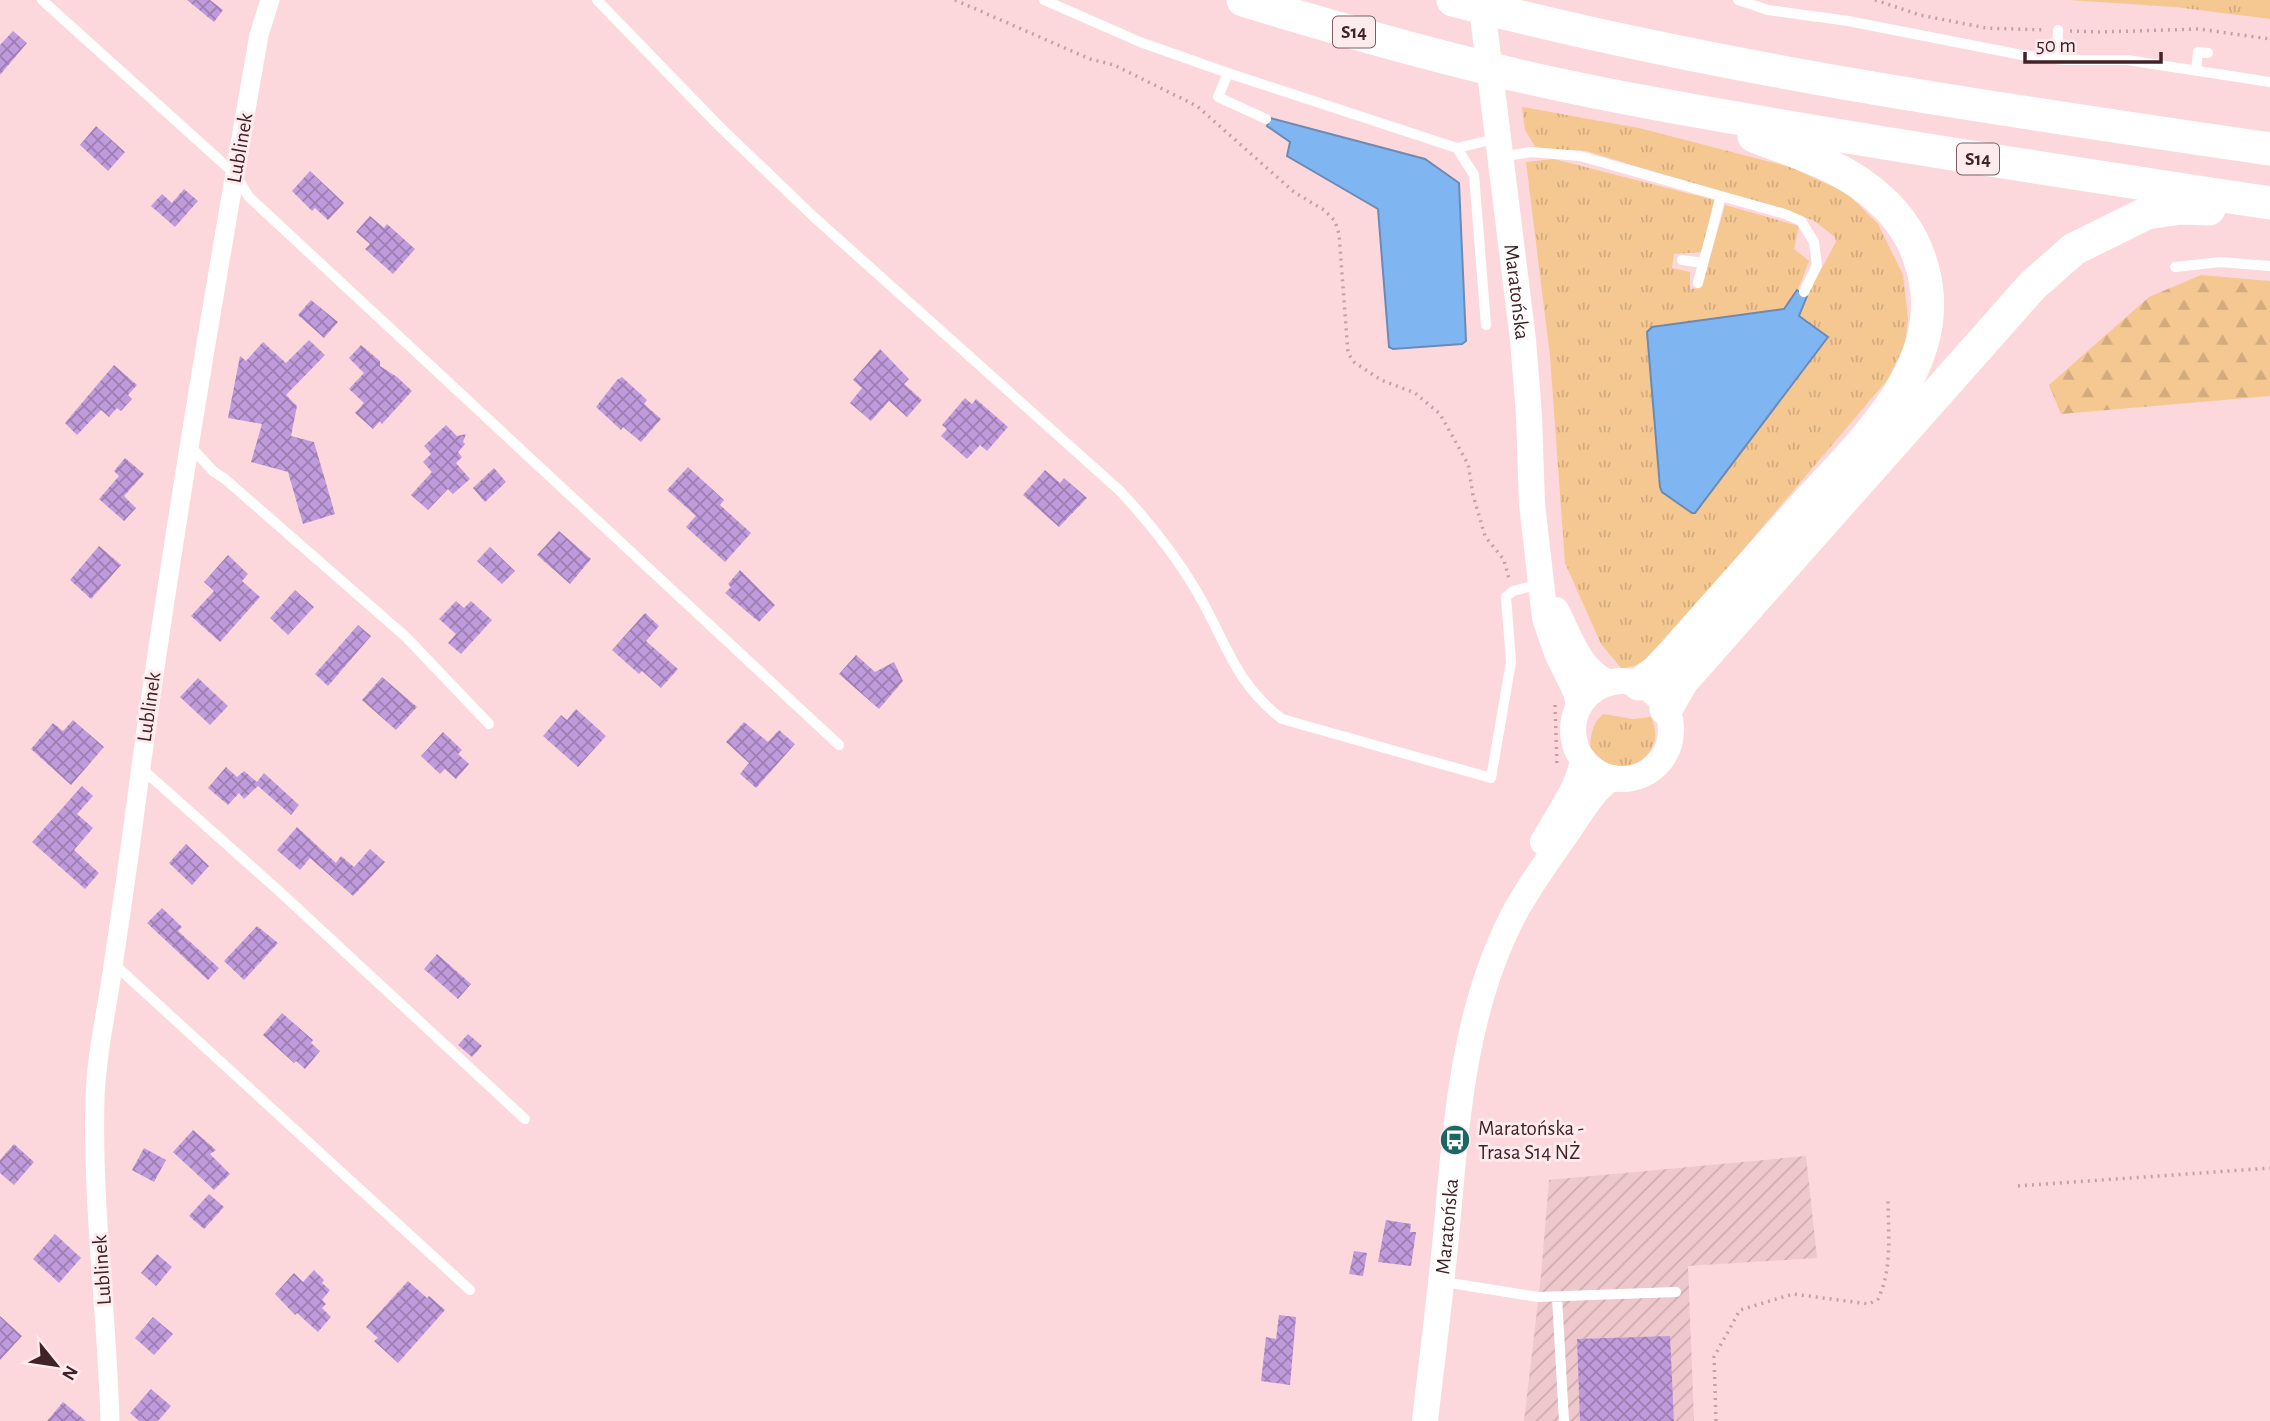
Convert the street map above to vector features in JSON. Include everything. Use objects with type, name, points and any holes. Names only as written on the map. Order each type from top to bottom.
[{"type":"highway","name":"S14","points":[[1243,0],[1464,62],[1686,110],[2270,205]]},
{"type":"highway","points":[[1464,0],[1525,17],[1682,52],[1844,83],[2270,149]]},
{"type":"highway","points":[[1624,683],[1656,672],[1872,430],[1891,405],[1921,354],[1927,323],[1928,296],[1924,270],[1913,238],[1894,213],[1869,190],[1839,171],[1686,110]]},
{"type":"highway","points":[[1666,709],[1682,681],[1984,338],[2033,285],[2074,249],[2147,213],[2181,208],[2270,205]]},
{"type":"main road","name":"Maratońska","points":[[1464,0],[1500,148],[1523,340],[1530,415],[1532,504],[1545,618],[1567,678],[1576,692],[1567,705]]},
{"type":"main road","name":"Maratońska","points":[[1542,584],[1585,667],[1598,678],[1624,683]]},
{"type":"main road","points":[[1624,683],[1660,699],[1666,709],[1670,732],[1664,755],[1653,767],[1640,775],[1625,779],[1596,772],[1583,760],[1577,750],[1573,735],[1574,720],[1567,705],[1598,687],[1624,683]]},
{"type":"main road","name":"Maratońska","points":[[1426,1421],[1464,1068],[1488,978],[1514,915],[1521,886],[1581,772],[1583,760]]},
{"type":"main road","name":"Maratońska","points":[[1514,915],[1550,857],[1600,787],[1612,778]]},
{"type":"street","name":"Lublinek","points":[[110,1421],[96,1183],[95,1097],[190,445],[259,35],[270,0]]},
{"type":"lane","points":[[42,0],[235,174],[249,198],[839,745]]},
{"type":"lane","points":[[597,0],[719,126],[815,218],[1119,490],[1157,531],[1195,589],[1235,669],[1264,706],[1282,719],[1491,778],[1511,662],[1506,597],[1513,591],[1542,584]]},
{"type":"lane","points":[[1044,0],[1140,42],[1457,148],[1500,148],[1580,156],[1785,214],[1801,221],[1814,242],[1817,265],[1804,292]]},
{"type":"lane","points":[[1738,0],[1768,10],[1848,21],[2057,59],[2127,60],[2270,82]]},
{"type":"lane","points":[[2057,59],[2058,30]]},
{"type":"lane","points":[[2196,71],[2198,52],[2208,52]]},
{"type":"lane","points":[[1228,73],[1218,97],[1266,119]]},
{"type":"lane","points":[[1457,148],[1474,175],[1486,325]]},
{"type":"lane","points":[[1698,282],[1721,196]]},
{"type":"lane","points":[[1682,260],[1703,263]]},
{"type":"lane","points":[[2175,267],[2220,262],[2270,266]]},
{"type":"lane","points":[[190,445],[213,471],[406,638],[489,724]]},
{"type":"lane","points":[[141,768],[317,926],[525,1119]]},
{"type":"lane","points":[[113,964],[470,1290]]},
{"type":"lane","points":[[1441,1282],[1538,1297],[1676,1292]]},
{"type":"lane","points":[[1557,1297],[1564,1421]]},
{"type":"path","points":[[955,0],[1090,59],[1114,65],[1197,106],[1294,192],[1324,210],[1335,221],[1339,234],[1348,352],[1354,362],[1381,380],[1415,393],[1440,414],[1468,464],[1473,495],[1485,536],[1504,560],[1513,591]]},
{"type":"path","points":[[1558,773],[1567,705]]},
{"type":"path","points":[[2018,1186],[2270,1168]]},
{"type":"path","points":[[1716,1421],[1714,1357],[1741,1310],[1793,1294],[1868,1304],[1878,1299],[1884,1289],[1888,1265],[1888,1197]]},
{"type":"shaded area","points":[[1806,1156],[1817,1258],[1688,1266],[1694,1421],[1524,1421],[1549,1180]]},
{"type":"green space","points":[[2069,0],[2270,0],[2270,19],[2175,7]]},
{"type":"green space","points":[[1522,107],[1639,128],[1790,167],[1847,193],[1878,224],[1903,275],[1908,318],[1905,344],[1888,379],[1648,662],[1622,669],[1601,644],[1565,563],[1550,356],[1526,162],[1554,159],[1714,200],[1702,252],[1674,254],[1672,268],[1690,272],[1690,289],[1701,288],[1725,205],[1799,226],[1794,249],[1809,261],[1798,290],[1807,295],[1836,242],[1835,237],[1813,220],[1586,151],[1536,148],[1525,130]]},
{"type":"green space","points":[[2201,275],[2270,281],[2270,396],[2061,414],[2049,385],[2149,297]]},
{"type":"green space","points":[[1603,714],[1633,719],[1651,717],[1655,739],[1645,757],[1632,765],[1619,768],[1606,763],[1590,748],[1596,721]]},
{"type":"water","points":[[1270,118],[1425,159],[1459,183],[1466,341],[1462,344],[1393,349],[1389,347],[1378,209],[1287,156],[1290,142],[1267,126]]},
{"type":"water","points":[[1797,290],[1807,296],[1799,316],[1828,337],[1695,513],[1692,513],[1662,492],[1660,487],[1647,332],[1652,327],[1784,309]]},
{"type":"building","points":[[187,0],[210,0],[223,10],[214,22]]},
{"type":"building","points":[[13,31],[27,43],[0,75],[0,45]]},
{"type":"building","points":[[96,126],[125,152],[108,171],[80,145]]},
{"type":"building","points":[[310,171],[344,203],[328,220],[315,208],[312,211],[292,191]]},
{"type":"building","points":[[184,189],[198,201],[175,227],[151,206],[162,194],[172,203]]},
{"type":"building","points":[[370,216],[384,228],[387,224],[415,249],[393,274],[365,249],[370,244],[356,232]]},
{"type":"building","points":[[311,300],[338,322],[324,338],[298,315]]},
{"type":"building","points":[[309,340],[325,355],[286,395],[297,406],[291,436],[314,442],[335,514],[303,524],[288,472],[251,462],[262,424],[228,418],[240,356],[246,361],[263,342],[286,363]]},
{"type":"building","points":[[361,345],[380,361],[380,366],[412,391],[382,424],[380,421],[373,429],[355,413],[364,403],[349,389],[364,373],[349,358]]},
{"type":"building","points":[[880,349],[909,379],[904,384],[922,400],[907,417],[889,401],[871,421],[850,403],[862,388],[853,380]]},
{"type":"building","points":[[114,365],[137,385],[128,395],[132,399],[121,411],[117,408],[109,417],[101,410],[77,435],[65,423]]},
{"type":"building","points":[[622,377],[647,400],[644,404],[661,419],[641,442],[623,427],[621,430],[596,407]]},
{"type":"building","points":[[965,398],[972,404],[976,399],[1008,427],[987,451],[980,445],[967,459],[941,436],[947,429],[942,425]]},
{"type":"building","points":[[446,425],[457,436],[466,434],[463,442],[465,444],[458,452],[462,457],[456,463],[470,479],[453,494],[448,489],[428,510],[411,495],[432,472],[423,462],[431,454],[424,446]]},
{"type":"building","points":[[125,458],[144,474],[124,496],[136,508],[124,521],[99,499],[119,476],[114,471]]},
{"type":"building","points":[[688,467],[724,500],[720,505],[751,533],[725,562],[686,527],[696,516],[667,490]]},
{"type":"building","points":[[494,468],[506,482],[485,502],[473,488]]},
{"type":"building","points":[[1045,470],[1060,483],[1064,478],[1087,498],[1059,527],[1023,495]]},
{"type":"building","points":[[559,531],[591,559],[570,584],[537,555]]},
{"type":"building","points":[[99,546],[121,565],[91,599],[70,580]]},
{"type":"building","points":[[490,547],[515,571],[502,584],[477,561]]},
{"type":"building","points":[[228,555],[248,574],[242,581],[260,597],[220,642],[191,616],[214,591],[204,582]]},
{"type":"building","points":[[740,570],[775,605],[759,622],[725,593],[731,587],[728,584]]},
{"type":"building","points":[[295,590],[314,607],[288,635],[270,618]]},
{"type":"building","points":[[456,601],[464,608],[471,601],[492,620],[461,654],[448,643],[456,634],[439,619]]},
{"type":"building","points":[[645,613],[659,626],[646,641],[678,669],[661,688],[642,671],[639,674],[612,650]]},
{"type":"building","points":[[358,625],[371,636],[328,686],[315,674]]},
{"type":"building","points":[[856,655],[875,672],[894,662],[903,681],[879,709],[839,674]]},
{"type":"building","points":[[382,677],[417,707],[396,730],[362,700]]},
{"type":"building","points":[[198,678],[228,706],[210,725],[180,697]]},
{"type":"building","points":[[576,709],[606,736],[578,767],[543,736],[561,715],[567,720]]},
{"type":"building","points":[[73,720],[104,747],[71,785],[31,749],[53,723],[63,731]]},
{"type":"building","points":[[744,722],[768,742],[779,730],[795,744],[756,788],[740,774],[749,763],[726,742]]},
{"type":"building","points":[[443,732],[462,750],[458,754],[469,764],[456,779],[445,769],[440,774],[421,756]]},
{"type":"building","points":[[226,767],[237,777],[244,771],[257,782],[264,773],[299,805],[291,815],[258,786],[244,799],[239,793],[228,805],[208,788]]},
{"type":"building","points":[[82,786],[93,796],[77,814],[93,828],[74,850],[99,873],[85,889],[32,842]]},
{"type":"building","points":[[297,827],[336,863],[341,856],[354,867],[370,849],[385,862],[353,896],[310,858],[300,870],[277,850]]},
{"type":"building","points":[[186,844],[209,866],[192,885],[169,863]]},
{"type":"building","points":[[162,908],[182,927],[178,931],[219,968],[208,980],[147,923]]},
{"type":"building","points":[[257,926],[278,943],[244,980],[224,961]]},
{"type":"building","points":[[437,954],[471,984],[458,999],[424,969]]},
{"type":"building","points":[[282,1013],[313,1040],[311,1043],[320,1051],[305,1069],[296,1061],[294,1063],[263,1035]]},
{"type":"building","points":[[468,1034],[482,1046],[472,1057],[458,1045]]},
{"type":"building","points":[[193,1130],[216,1150],[210,1154],[230,1174],[214,1190],[173,1152]]},
{"type":"building","points":[[14,1144],[34,1162],[14,1185],[0,1173],[0,1160]]},
{"type":"building","points":[[144,1148],[166,1160],[154,1182],[132,1170]]},
{"type":"building","points":[[209,1194],[224,1207],[204,1229],[189,1216]]},
{"type":"building","points":[[1386,1220],[1411,1224],[1410,1232],[1416,1232],[1411,1266],[1378,1262]]},
{"type":"building","points":[[55,1234],[81,1258],[59,1283],[33,1259]]},
{"type":"building","points":[[1354,1251],[1367,1253],[1363,1276],[1349,1274]]},
{"type":"building","points":[[157,1254],[172,1267],[156,1286],[141,1273]]},
{"type":"building","points":[[314,1270],[330,1290],[322,1300],[326,1304],[322,1308],[331,1317],[318,1332],[297,1313],[295,1315],[275,1294],[294,1273],[303,1282]]},
{"type":"building","points":[[408,1281],[445,1310],[398,1363],[374,1341],[378,1338],[366,1327]]},
{"type":"building","points":[[1279,1315],[1296,1317],[1290,1385],[1261,1381],[1266,1337],[1276,1339]]},
{"type":"building","points":[[0,1316],[22,1336],[0,1360]]},
{"type":"building","points":[[153,1317],[173,1334],[154,1355],[135,1338]]},
{"type":"building","points":[[1670,1336],[1674,1421],[1580,1421],[1577,1339]]},
{"type":"building","points":[[151,1389],[171,1406],[158,1421],[139,1421],[130,1413]]},
{"type":"building","points":[[63,1402],[86,1421],[47,1421]]},
{"type":"place","name":"Maratońska - Trasa S14 NŻ","points":[[1455,1140]]}]
